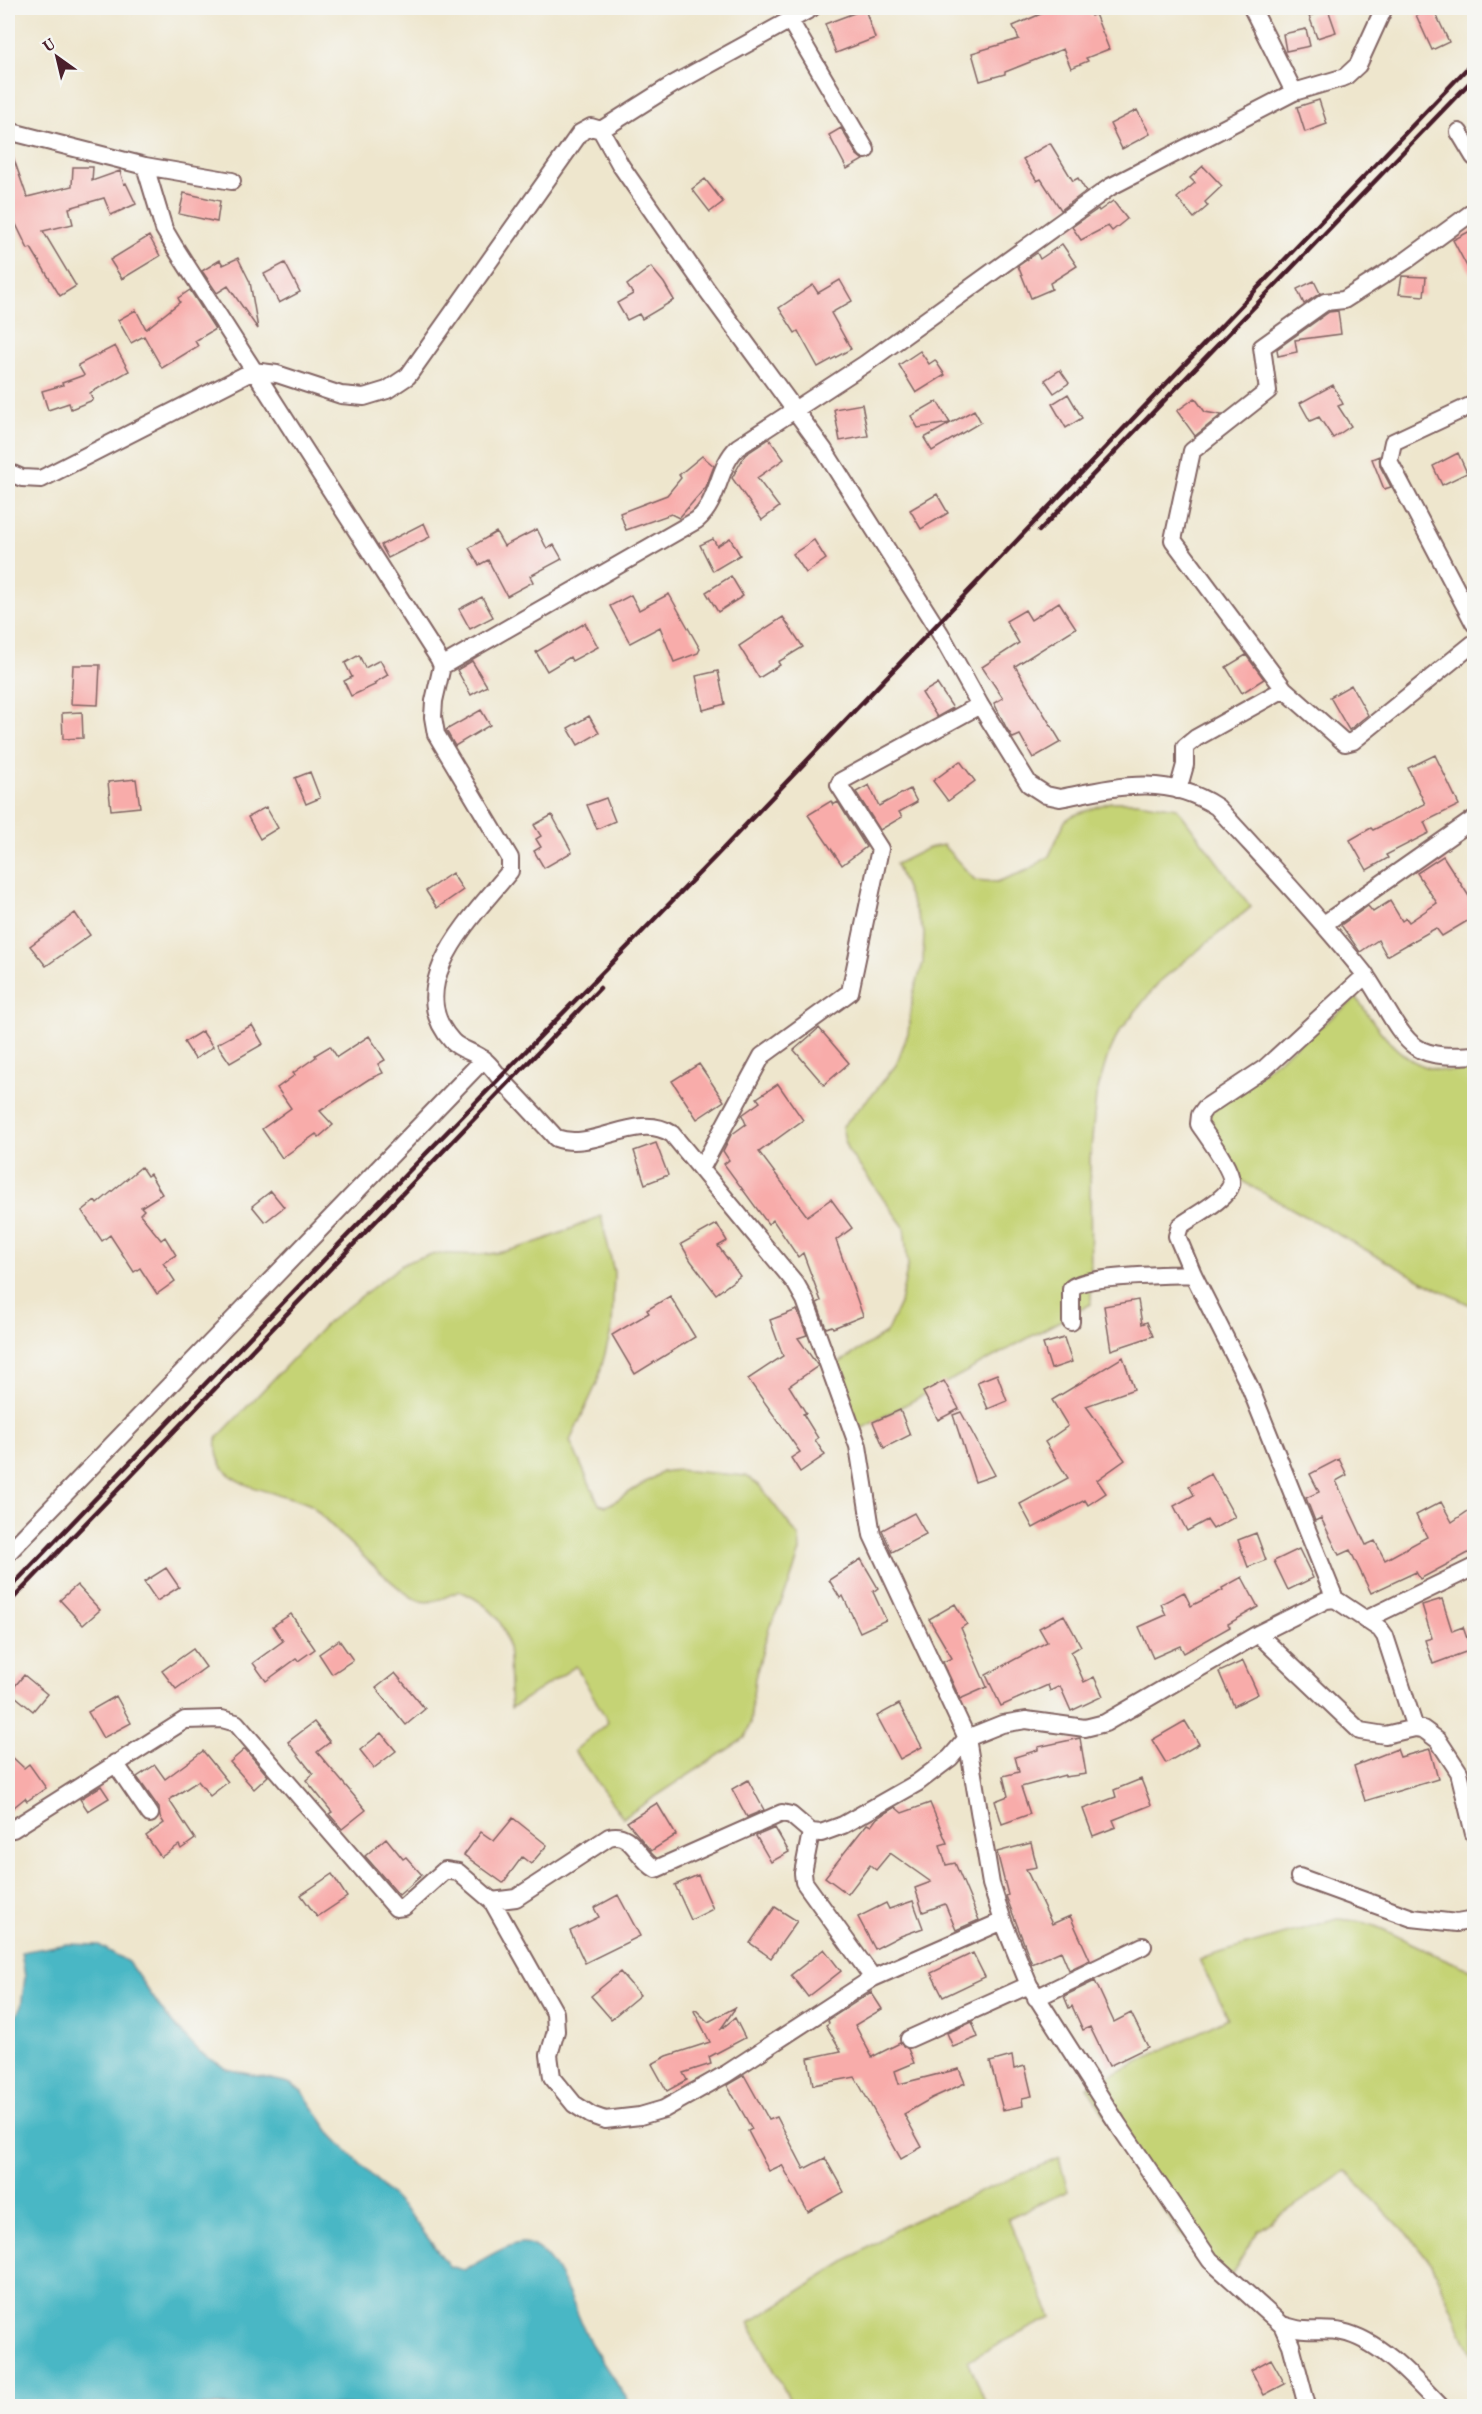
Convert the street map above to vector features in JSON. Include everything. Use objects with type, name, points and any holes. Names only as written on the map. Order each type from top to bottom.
[{"type":"street","points":[[602,130],[672,85],[812,8]]},
{"type":"street","points":[[1252,8],[1294,92]]},
{"type":"street","points":[[442,666],[697,520],[710,505],[730,455],[738,447],[865,364],[1110,187],[1294,92],[1345,77],[1358,65],[1384,8]]},
{"type":"street","points":[[789,19],[866,150]]},
{"type":"street","points":[[8,472],[22,478],[41,479],[253,372],[277,374],[341,395],[364,396],[387,390],[408,376],[580,133],[591,127],[602,130],[621,166],[707,290],[796,410],[940,633],[980,705],[1029,784],[1046,795],[1060,798],[1144,784],[1178,789],[1200,796],[1217,807],[1324,924],[1366,975],[1405,1036],[1415,1047],[1429,1053],[1474,1055]]},
{"type":"street","points":[[8,131],[145,166],[232,181]]},
{"type":"street","points":[[1459,132],[1474,157]]},
{"type":"street","points":[[145,166],[164,229],[442,666],[434,701],[433,717],[436,734],[510,858],[510,871],[450,946],[438,974],[434,994],[435,1010],[440,1022],[453,1042],[484,1059],[555,1138],[565,1141],[648,1125],[662,1128],[672,1134],[795,1284],[805,1300],[858,1446],[872,1535],[967,1738],[991,1884],[1003,1921],[1032,1991],[1178,2215],[1210,2260],[1282,2325],[1291,2345],[1307,2406]]},
{"type":"street","points":[[1474,212],[1344,300],[1325,302],[1262,347],[1268,391],[1192,451],[1173,540],[1284,689],[1345,743],[1353,741],[1474,643]]},
{"type":"street","points":[[1474,404],[1393,442],[1389,461],[1474,623]]},
{"type":"street","points":[[1178,789],[1185,765],[1185,747],[1196,738],[1284,689]]},
{"type":"street","points":[[701,1169],[762,1056],[850,992],[880,849],[839,785],[841,781],[980,705]]},
{"type":"street","points":[[1324,924],[1474,819]]},
{"type":"street","points":[[1335,1599],[1249,1385],[1193,1274],[1177,1236],[1180,1226],[1226,1194],[1232,1184],[1230,1174],[1199,1124],[1200,1115],[1205,1108],[1266,1068],[1366,975]]},
{"type":"street","points":[[8,1553],[484,1059]]},
{"type":"street","points":[[1071,1322],[1071,1289],[1078,1283],[1119,1277],[1193,1274]]},
{"type":"street","points":[[1365,1620],[1474,1567]]},
{"type":"street","points":[[492,1901],[516,1898],[609,1837],[616,1835],[625,1837],[649,1865],[656,1869],[782,1813],[791,1815],[811,1832],[821,1833],[843,1825],[917,1783],[950,1758],[967,1738],[1002,1724],[1026,1720],[1085,1728],[1105,1723],[1258,1634],[1326,1600],[1341,1601],[1380,1629],[1385,1636],[1415,1728]]},
{"type":"street","points":[[1258,1634],[1360,1731],[1386,1735],[1415,1728],[1423,1729],[1438,1740],[1459,1772],[1474,1834]]},
{"type":"street","points":[[8,1830],[185,1720],[222,1719],[236,1723],[396,1908],[404,1906],[445,1870],[452,1869],[492,1901],[555,2013],[556,2031],[549,2055],[552,2077],[574,2104],[591,2115],[605,2120],[640,2116],[664,2109],[726,2074],[873,1978],[1003,1921]]},
{"type":"street","points":[[115,1763],[150,1814]]},
{"type":"street","points":[[811,1832],[803,1873],[804,1882],[873,1978]]},
{"type":"street","points":[[1299,1878],[1412,1918],[1457,1923],[1474,1920]]},
{"type":"street","points":[[909,2039],[1143,1946]]},
{"type":"street","points":[[1282,2325],[1304,2330],[1340,2331],[1354,2335],[1417,2380],[1440,2406]]},
{"type":"green space","points":[[1110,802],[1137,802],[1177,808],[1251,907],[1159,982],[1119,1032],[1107,1058],[1096,1096],[1090,1160],[1091,1304],[859,1430],[837,1364],[886,1333],[900,1303],[908,1266],[904,1227],[847,1149],[842,1127],[896,1065],[908,1033],[913,994],[923,963],[924,932],[896,864],[928,848],[943,845],[975,880],[997,882],[1028,870],[1049,856],[1065,821],[1072,816]]},
{"type":"green space","points":[[1357,998],[1391,1043],[1418,1064],[1453,1071],[1474,1069],[1474,1307],[1411,1275],[1240,1180],[1211,1151],[1205,1117]]},
{"type":"green space","points":[[601,1216],[614,1272],[612,1328],[597,1383],[570,1441],[599,1504],[606,1506],[612,1503],[662,1472],[677,1470],[746,1476],[759,1485],[799,1537],[800,1551],[789,1585],[769,1628],[755,1678],[750,1724],[745,1738],[623,1818],[574,1751],[608,1722],[576,1666],[511,1708],[509,1654],[502,1625],[493,1613],[480,1602],[460,1591],[431,1601],[420,1601],[411,1596],[397,1587],[365,1558],[311,1505],[249,1486],[235,1479],[224,1469],[218,1456],[217,1438],[328,1322],[402,1265],[415,1259],[439,1254],[496,1253],[523,1247]]},
{"type":"green space","points":[[1337,1919],[1372,1925],[1474,1971],[1474,2359],[1432,2264],[1412,2239],[1346,2171],[1258,2231],[1230,2277],[1179,2233],[1087,2087],[1228,2018],[1199,1959]]},
{"type":"green space","points":[[1059,2158],[1068,2191],[1008,2218],[1052,2317],[968,2360],[987,2406],[793,2406],[749,2323],[903,2225]]},
{"type":"water","points":[[67,1944],[99,1945],[128,1962],[167,2017],[200,2053],[227,2069],[289,2083],[302,2091],[332,2135],[412,2217],[449,2266],[464,2270],[502,2249],[517,2244],[523,2243],[535,2247],[556,2270],[591,2344],[632,2406],[8,2406],[8,2029],[21,2007],[25,1977],[21,1952]]},
{"type":"building","points":[[1041,8],[1087,8],[1091,16],[1095,14],[1109,49],[1086,58],[1088,61],[1071,68],[1063,49],[1005,72],[1005,74],[980,81],[972,53],[1019,39],[1013,26],[1043,13]]},
{"type":"building","points":[[1433,8],[1449,42],[1432,50],[1416,15]]},
{"type":"building","points":[[865,9],[875,38],[836,53],[825,24]]},
{"type":"building","points":[[1328,9],[1336,32],[1317,38],[1309,16]]},
{"type":"building","points":[[1306,29],[1310,46],[1286,51],[1283,34]]},
{"type":"building","points":[[1319,100],[1327,124],[1305,132],[1297,107]]},
{"type":"building","points":[[1137,110],[1150,134],[1122,149],[1110,124]]},
{"type":"building","points":[[841,128],[857,155],[863,160],[847,169],[829,135]]},
{"type":"building","points":[[1050,143],[1073,181],[1078,178],[1086,191],[1061,210],[1041,179],[1037,181],[1023,159]]},
{"type":"building","points":[[10,148],[27,197],[72,186],[73,167],[93,167],[92,181],[120,171],[124,184],[126,183],[136,204],[111,215],[104,198],[69,208],[73,224],[43,231],[76,286],[60,296],[31,248],[28,249],[11,214],[8,216],[8,149]]},
{"type":"building","points":[[1203,166],[1222,186],[1205,202],[1208,206],[1194,218],[1177,198],[1195,183],[1190,178]]},
{"type":"building","points":[[705,179],[723,202],[710,212],[692,189]]},
{"type":"building","points":[[184,193],[220,201],[217,222],[179,214]]},
{"type":"building","points":[[1113,201],[1127,219],[1112,231],[1108,226],[1081,240],[1072,227]]},
{"type":"building","points":[[1474,229],[1474,280],[1453,240]]},
{"type":"building","points":[[149,236],[160,256],[122,279],[110,260]]},
{"type":"building","points":[[1062,244],[1077,266],[1050,283],[1052,289],[1031,298],[1018,266],[1037,253],[1040,259]]},
{"type":"building","points":[[238,258],[250,282],[258,329],[228,286],[217,293],[202,271],[220,260],[223,265]]},
{"type":"building","points":[[285,263],[300,292],[279,303],[264,274]]},
{"type":"building","points":[[651,267],[674,300],[642,319],[639,314],[627,320],[617,303],[633,294],[627,285]]},
{"type":"building","points":[[1402,276],[1426,277],[1424,296],[1399,294]]},
{"type":"building","points":[[840,280],[852,301],[831,313],[851,349],[818,367],[798,331],[795,333],[779,308],[813,285],[818,293]]},
{"type":"building","points":[[1314,281],[1320,293],[1304,304],[1297,289]]},
{"type":"building","points":[[190,290],[215,329],[195,341],[198,346],[162,368],[144,336],[131,343],[118,320],[136,310],[146,329],[180,302],[178,298]]},
{"type":"building","points":[[1338,311],[1341,334],[1295,340],[1297,352],[1278,356],[1277,349],[1329,312]]},
{"type":"building","points":[[115,346],[129,371],[90,393],[93,400],[71,409],[69,403],[48,410],[42,391],[63,385],[62,383],[84,375],[78,365]]},
{"type":"building","points":[[920,351],[929,364],[935,360],[945,375],[916,393],[899,365]]},
{"type":"building","points":[[1060,370],[1069,383],[1054,393],[1045,380]]},
{"type":"building","points":[[1333,385],[1343,404],[1338,406],[1351,426],[1333,438],[1319,417],[1310,421],[1300,403]]},
{"type":"building","points":[[1068,394],[1082,418],[1066,428],[1052,404]]},
{"type":"building","points":[[1195,398],[1205,412],[1221,415],[1195,436],[1177,411]]},
{"type":"building","points":[[937,401],[950,423],[918,428],[911,416]]},
{"type":"building","points":[[862,404],[868,436],[840,441],[834,409]]},
{"type":"building","points":[[974,410],[981,422],[932,451],[924,438]]},
{"type":"building","points":[[769,439],[784,459],[757,478],[779,507],[762,520],[732,478],[745,455]]},
{"type":"building","points":[[1458,453],[1467,473],[1442,485],[1433,466]]},
{"type":"building","points":[[702,456],[714,466],[706,487],[679,518],[671,514],[626,530],[620,513],[667,495],[681,478],[679,475]]},
{"type":"building","points":[[1379,456],[1380,466],[1391,487],[1384,489],[1372,459]]},
{"type":"building","points":[[937,494],[948,513],[921,529],[910,510]]},
{"type":"building","points":[[424,523],[430,537],[388,558],[381,545]]},
{"type":"building","points":[[537,529],[547,549],[554,545],[562,559],[530,576],[533,582],[507,596],[488,560],[479,565],[469,548],[496,532],[504,546]]},
{"type":"building","points":[[730,538],[740,555],[713,571],[700,545],[713,539],[717,546]]},
{"type":"building","points":[[814,540],[826,559],[806,573],[793,554]]},
{"type":"building","points":[[731,576],[743,596],[718,612],[706,592]]},
{"type":"building","points":[[669,594],[700,649],[698,653],[674,662],[660,627],[630,643],[610,606],[631,595],[639,610]]},
{"type":"building","points":[[482,597],[493,617],[470,629],[459,609]]},
{"type":"building","points":[[1059,602],[1076,628],[1015,666],[1061,742],[1033,758],[1020,735],[1013,738],[1007,729],[994,703],[1003,698],[982,667],[1019,643],[1006,621],[1025,610],[1031,620]]},
{"type":"building","points":[[783,617],[803,647],[778,662],[780,665],[759,678],[739,646]]},
{"type":"building","points":[[585,623],[598,647],[572,661],[570,657],[547,671],[536,652]]},
{"type":"building","points":[[359,655],[365,668],[380,660],[388,675],[374,683],[375,685],[351,696],[344,681],[352,677],[345,663]]},
{"type":"building","points":[[1246,655],[1264,679],[1242,693],[1226,667]]},
{"type":"building","points":[[472,661],[487,686],[471,695],[457,670]]},
{"type":"building","points":[[73,665],[100,665],[98,705],[71,704]]},
{"type":"building","points":[[718,671],[725,704],[703,710],[696,676]]},
{"type":"building","points":[[937,684],[953,708],[937,717],[922,693]]},
{"type":"building","points":[[1351,685],[1368,715],[1349,730],[1330,697]]},
{"type":"building","points":[[481,710],[490,725],[455,746],[446,730]]},
{"type":"building","points":[[82,712],[83,738],[63,739],[62,713]]},
{"type":"building","points":[[589,716],[599,733],[578,745],[568,728]]},
{"type":"building","points":[[1435,755],[1459,805],[1424,822],[1429,833],[1386,855],[1388,858],[1367,870],[1350,840],[1425,804],[1408,768]]},
{"type":"building","points":[[960,761],[975,781],[948,801],[933,781]]},
{"type":"building","points":[[310,772],[320,798],[306,804],[295,778]]},
{"type":"building","points":[[136,779],[140,807],[111,810],[108,782]]},
{"type":"building","points":[[869,785],[879,806],[910,789],[917,802],[899,812],[902,817],[880,830],[856,792]]},
{"type":"building","points":[[606,798],[615,821],[597,829],[587,805]]},
{"type":"building","points":[[831,801],[833,805],[838,802],[866,847],[842,865],[808,815]]},
{"type":"building","points":[[266,807],[278,828],[260,839],[248,817]]},
{"type":"building","points":[[552,815],[572,852],[544,868],[534,851],[541,847],[536,839],[541,836],[534,825]]},
{"type":"building","points":[[1443,856],[1474,904],[1474,917],[1442,936],[1436,928],[1387,956],[1378,940],[1360,952],[1341,925],[1368,906],[1373,912],[1390,901],[1402,921],[1406,918],[1409,922],[1437,903],[1417,873]]},
{"type":"building","points":[[452,873],[463,890],[437,908],[426,891]]},
{"type":"building","points":[[75,913],[90,935],[46,966],[30,946]]},
{"type":"building","points":[[252,1025],[263,1044],[230,1063],[217,1044]]},
{"type":"building","points":[[819,1028],[849,1063],[824,1085],[794,1050]]},
{"type":"building","points":[[202,1031],[213,1047],[195,1059],[184,1042]]},
{"type":"building","points":[[369,1036],[385,1060],[378,1064],[383,1073],[369,1079],[320,1111],[333,1125],[319,1137],[316,1134],[282,1158],[262,1129],[291,1108],[277,1088],[316,1057],[315,1055],[330,1046],[337,1057]]},
{"type":"building","points":[[699,1064],[724,1101],[697,1119],[672,1081]]},
{"type":"building","points":[[778,1084],[803,1120],[759,1152],[807,1216],[831,1199],[852,1228],[836,1240],[863,1316],[833,1328],[832,1326],[826,1328],[817,1303],[821,1301],[803,1253],[798,1257],[773,1220],[768,1224],[724,1164],[729,1160],[723,1151],[731,1135],[746,1124],[742,1115],[760,1102],[757,1098]]},
{"type":"building","points":[[656,1143],[668,1175],[645,1184],[634,1151]]},
{"type":"building","points":[[141,1167],[147,1176],[150,1174],[162,1194],[141,1207],[144,1210],[140,1214],[161,1240],[165,1237],[176,1255],[163,1263],[175,1281],[157,1294],[140,1268],[134,1272],[110,1235],[102,1241],[82,1211],[95,1201],[97,1204]]},
{"type":"building","points":[[271,1191],[284,1207],[265,1222],[252,1206]]},
{"type":"building","points":[[717,1224],[727,1241],[718,1246],[740,1276],[716,1294],[681,1244]]},
{"type":"building","points":[[670,1296],[695,1337],[635,1374],[612,1335],[649,1313],[647,1310]]},
{"type":"building","points":[[1138,1300],[1142,1324],[1147,1322],[1153,1336],[1111,1350],[1104,1306]]},
{"type":"building","points":[[797,1310],[807,1335],[798,1338],[818,1366],[789,1386],[806,1413],[803,1414],[818,1438],[815,1440],[825,1455],[800,1472],[791,1458],[800,1452],[748,1379],[783,1356],[770,1320]]},
{"type":"building","points":[[1064,1338],[1072,1362],[1051,1369],[1043,1344]]},
{"type":"building","points":[[1123,1357],[1134,1389],[1086,1406],[1125,1460],[1097,1480],[1106,1493],[1088,1505],[1085,1500],[1033,1528],[1020,1504],[1068,1478],[1045,1442],[1068,1426],[1052,1400]]},
{"type":"building","points":[[997,1374],[1007,1401],[988,1409],[977,1382]]},
{"type":"building","points":[[944,1381],[959,1409],[938,1420],[923,1392]]},
{"type":"building","points":[[900,1410],[910,1435],[884,1448],[873,1422]]},
{"type":"building","points":[[961,1412],[995,1475],[975,1482],[953,1415]]},
{"type":"building","points":[[1339,1459],[1347,1475],[1336,1481],[1366,1545],[1375,1541],[1385,1560],[1427,1537],[1416,1515],[1441,1502],[1452,1522],[1474,1507],[1474,1550],[1420,1579],[1416,1572],[1371,1593],[1350,1550],[1339,1555],[1321,1518],[1315,1521],[1306,1498],[1319,1492],[1310,1474]]},
{"type":"building","points":[[1211,1474],[1235,1517],[1213,1529],[1207,1520],[1187,1531],[1174,1506],[1194,1495],[1189,1486]]},
{"type":"building","points":[[914,1513],[926,1534],[892,1552],[882,1530]]},
{"type":"building","points":[[1256,1533],[1266,1560],[1248,1567],[1238,1540]]},
{"type":"building","points":[[1299,1549],[1313,1578],[1288,1590],[1274,1561]]},
{"type":"building","points":[[861,1559],[878,1588],[873,1592],[886,1620],[860,1632],[843,1596],[840,1598],[829,1580]]},
{"type":"building","points":[[166,1568],[179,1587],[157,1601],[144,1582]]},
{"type":"building","points":[[1242,1577],[1258,1607],[1228,1624],[1230,1627],[1184,1653],[1180,1646],[1153,1658],[1139,1627],[1166,1615],[1161,1604],[1184,1592],[1191,1606],[1223,1590],[1222,1588]]},
{"type":"building","points":[[77,1585],[100,1610],[83,1625],[60,1600]]},
{"type":"building","points":[[1442,1599],[1452,1631],[1463,1627],[1471,1650],[1433,1664],[1425,1640],[1432,1638],[1422,1605]]},
{"type":"building","points":[[955,1604],[967,1624],[961,1628],[987,1687],[960,1699],[943,1662],[952,1658],[929,1619]]},
{"type":"building","points":[[291,1614],[315,1649],[298,1661],[296,1659],[266,1681],[253,1663],[283,1641],[273,1626]]},
{"type":"building","points":[[1064,1615],[1081,1646],[1071,1652],[1084,1682],[1094,1677],[1103,1696],[1071,1711],[1060,1686],[1050,1691],[1048,1685],[1001,1706],[986,1675],[1047,1642],[1039,1628]]},
{"type":"building","points":[[339,1640],[353,1660],[332,1674],[319,1654]]},
{"type":"building","points":[[193,1649],[206,1667],[176,1689],[162,1671]]},
{"type":"building","points":[[1243,1661],[1258,1694],[1234,1706],[1219,1672]]},
{"type":"building","points":[[395,1673],[425,1709],[406,1725],[376,1688]]},
{"type":"building","points":[[24,1675],[47,1694],[33,1711],[10,1692]]},
{"type":"building","points":[[116,1696],[131,1723],[103,1738],[88,1712]]},
{"type":"building","points":[[899,1704],[922,1747],[900,1759],[877,1716]]},
{"type":"building","points":[[1185,1721],[1199,1744],[1166,1763],[1152,1740]]},
{"type":"building","points":[[314,1722],[330,1742],[317,1752],[366,1810],[342,1829],[329,1814],[332,1812],[306,1780],[313,1774],[288,1742]]},
{"type":"building","points":[[381,1733],[396,1751],[374,1768],[360,1750]]},
{"type":"building","points":[[1080,1738],[1086,1774],[1065,1777],[1065,1775],[1021,1787],[1030,1814],[1002,1824],[995,1801],[1008,1796],[1003,1776],[1019,1772],[1015,1757],[1038,1750],[1038,1747]]},
{"type":"building","points":[[245,1749],[268,1776],[254,1789],[230,1762]]},
{"type":"building","points":[[1397,1749],[1400,1757],[1430,1749],[1438,1779],[1365,1801],[1354,1766]]},
{"type":"building","points":[[203,1751],[228,1782],[210,1796],[198,1781],[169,1800],[195,1839],[181,1849],[179,1845],[161,1857],[146,1836],[164,1823],[160,1817],[159,1808],[137,1777],[155,1765],[165,1779]]},
{"type":"building","points":[[8,1753],[24,1768],[29,1764],[46,1788],[27,1801],[25,1798],[8,1812]]},
{"type":"building","points":[[1141,1779],[1151,1805],[1113,1820],[1116,1827],[1093,1836],[1083,1809],[1116,1797],[1114,1790]]},
{"type":"building","points":[[748,1780],[764,1810],[747,1817],[732,1789]]},
{"type":"building","points":[[101,1786],[109,1798],[88,1811],[80,1799]]},
{"type":"building","points":[[657,1803],[676,1835],[651,1851],[627,1822]]},
{"type":"building","points":[[930,1803],[947,1843],[940,1845],[946,1865],[955,1863],[979,1920],[956,1930],[945,1904],[923,1912],[915,1888],[931,1882],[890,1853],[876,1870],[870,1865],[848,1894],[825,1877],[867,1824],[871,1826],[877,1818],[895,1807],[902,1813]]},
{"type":"building","points":[[513,1818],[547,1845],[531,1864],[522,1857],[503,1883],[464,1855],[481,1832],[494,1841]]},
{"type":"building","points":[[775,1828],[789,1852],[771,1862],[756,1836]]},
{"type":"building","points":[[386,1838],[403,1859],[406,1857],[422,1875],[399,1895],[365,1856]]},
{"type":"building","points":[[1031,1843],[1037,1867],[1026,1869],[1052,1924],[1070,1916],[1090,1960],[1069,1970],[1061,1951],[1032,1964],[1006,1896],[1008,1895],[997,1852]]},
{"type":"building","points":[[332,1874],[347,1897],[317,1917],[301,1895]]},
{"type":"building","points":[[698,1875],[713,1909],[691,1920],[675,1885]]},
{"type":"building","points":[[618,1895],[640,1936],[585,1963],[570,1931],[599,1917],[594,1908]]},
{"type":"building","points":[[913,1901],[923,1928],[875,1949],[858,1917],[886,1903],[889,1909]]},
{"type":"building","points":[[775,1907],[797,1921],[771,1958],[750,1943]]},
{"type":"building","points":[[824,1949],[841,1971],[808,1997],[791,1975]]},
{"type":"building","points":[[973,1953],[985,1977],[943,1997],[931,1973]]},
{"type":"building","points":[[620,1972],[640,1995],[611,2019],[591,1996]]},
{"type":"building","points":[[1095,1981],[1114,2022],[1131,2013],[1148,2047],[1109,2066],[1090,2027],[1083,2030],[1072,2006],[1069,2008],[1064,1996]]},
{"type":"building","points":[[871,1992],[882,2009],[855,2025],[872,2057],[900,2043],[908,2049],[914,2063],[895,2071],[899,2084],[959,2069],[965,2083],[904,2114],[922,2147],[901,2159],[855,2077],[813,2085],[808,2058],[841,2051],[826,2025],[829,2023],[828,2020]]},
{"type":"building","points":[[736,2007],[720,2030],[735,2018],[745,2038],[709,2057],[711,2064],[683,2073],[687,2080],[667,2091],[652,2064],[667,2056],[710,2042],[694,2011],[696,2010],[708,2022]]},
{"type":"building","points":[[972,2022],[978,2037],[953,2047],[947,2033]]},
{"type":"building","points":[[1012,2056],[1014,2069],[1025,2066],[1032,2096],[1022,2098],[1023,2106],[1003,2110],[990,2062]]},
{"type":"building","points":[[744,2075],[769,2120],[777,2117],[804,2169],[825,2158],[844,2192],[808,2212],[782,2165],[769,2171],[748,2131],[752,2129],[727,2085]]},
{"type":"building","points":[[1271,2359],[1285,2384],[1264,2395],[1251,2370]]},
{"type":"railway","points":[[8,1590],[409,1171],[715,857],[1474,61]]},
{"type":"railway","points":[[1039,531],[1474,78]]},
{"type":"railway","points":[[8,1604],[600,988]]}]
